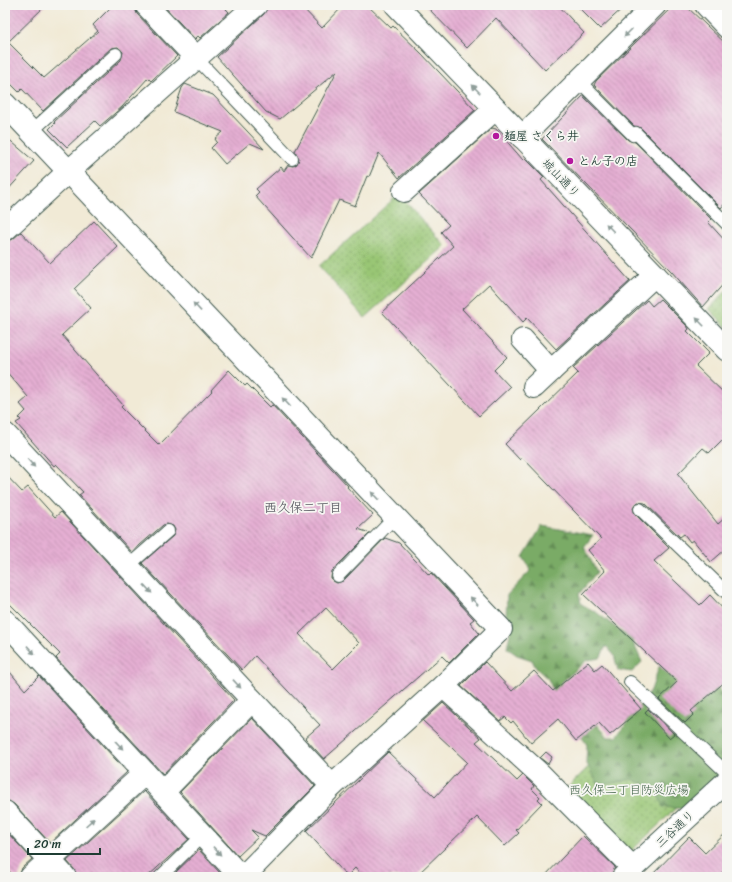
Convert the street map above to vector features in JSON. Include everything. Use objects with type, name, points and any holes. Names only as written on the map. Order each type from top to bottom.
[{"type":"street","points":[[146,5],[196,58]]},
{"type":"street","name":"城山通り","points":[[396,5],[727,350]]},
{"type":"street","points":[[522,137],[655,5]]},
{"type":"street","points":[[706,5],[727,27]]},
{"type":"street","points":[[5,230],[196,58],[242,9]]},
{"type":"street","points":[[5,104],[501,629],[443,686],[332,786],[242,877],[202,836],[5,621]]},
{"type":"street","points":[[404,191],[495,109]]},
{"type":"street","points":[[534,387],[655,275]]},
{"type":"street","points":[[523,340],[551,371]]},
{"type":"street","points":[[5,434],[332,786]]},
{"type":"street","points":[[443,686],[541,776],[628,872]]},
{"type":"street","points":[[163,792],[252,700]]},
{"type":"street","points":[[31,877],[145,773]]},
{"type":"street","name":"三谷通り","points":[[628,872],[727,781]]},
{"type":"street","points":[[5,812],[65,877]]},
{"type":"lane","points":[[31,132],[116,54]]},
{"type":"lane","points":[[196,58],[292,158]]},
{"type":"lane","points":[[580,81],[727,224]]},
{"type":"lane","points":[[640,509],[727,593]]},
{"type":"lane","points":[[338,576],[395,517]]},
{"type":"lane","points":[[127,567],[168,531]]},
{"type":"lane","points":[[630,682],[727,773]]},
{"type":"lane","points":[[160,877],[202,836]]},
{"type":"green space","points":[[399,194],[445,246],[365,318],[319,266]]},
{"type":"green space","points":[[727,290],[727,328],[709,309]]},
{"type":"green space","points":[[542,526],[593,535],[584,547],[597,572],[579,594],[581,604],[596,612],[632,640],[642,662],[632,672],[618,670],[614,655],[606,646],[600,658],[587,660],[561,683],[608,737],[616,737],[651,690],[659,667],[670,650],[691,661],[727,697],[727,773],[684,809],[663,807],[657,791],[632,779],[599,786],[586,762],[587,745],[554,692],[548,679],[536,668],[532,660],[517,655],[507,648],[511,629],[506,616],[507,595],[531,570],[523,557]]},
{"type":"green space","name":"西久保二丁目防災広場","points":[[630,726],[692,793],[628,854],[565,790]]},
{"type":"building","points":[[5,5],[46,5],[8,42],[44,78],[98,31],[93,25],[113,5],[134,5],[137,14],[177,56],[151,81],[148,78],[122,107],[100,126],[95,121],[67,147],[49,129],[55,123],[54,122],[121,60],[123,52],[118,47],[111,48],[43,111],[22,89],[19,92],[5,78]]},
{"type":"building","points":[[163,5],[230,5],[226,9],[229,12],[200,38],[198,36],[195,39]]},
{"type":"building","points":[[268,5],[300,5],[322,28],[344,5],[367,5],[391,28],[393,26],[421,53],[475,110],[399,178],[379,153],[369,177],[367,176],[355,206],[339,200],[311,258],[255,196],[259,192],[256,189],[281,167],[284,171],[288,165],[293,166],[297,164],[299,158],[295,151],[337,71],[280,119],[266,112],[217,57],[264,14]]},
{"type":"building","points":[[425,5],[558,5],[584,33],[545,70],[496,18],[467,48]]},
{"type":"building","points":[[576,5],[626,5],[600,29]]},
{"type":"building","points":[[674,5],[685,5],[727,45],[727,201],[721,208],[641,128],[634,126],[594,85],[596,81]]},
{"type":"building","points":[[185,84],[213,95],[264,149],[250,143],[225,164],[211,148],[217,142],[215,139],[223,132],[174,112],[182,88]]},
{"type":"building","points":[[583,96],[628,140],[635,142],[711,219],[708,222],[727,243],[727,280],[703,307],[671,271],[542,139]]},
{"type":"building","points":[[492,128],[496,129],[523,160],[525,158],[544,177],[541,180],[630,281],[556,349],[527,318],[523,322],[489,284],[462,309],[507,357],[494,370],[510,387],[479,416],[382,312],[453,246],[441,232],[449,225],[419,194]]},
{"type":"building","points":[[5,136],[34,161],[5,193]]},
{"type":"building","points":[[94,221],[118,247],[74,289],[91,308],[62,335],[123,405],[121,407],[159,445],[212,391],[211,390],[229,370],[245,386],[247,384],[270,407],[272,405],[373,515],[358,529],[370,533],[332,571],[331,578],[333,581],[337,583],[343,581],[385,538],[399,543],[429,575],[431,573],[474,619],[470,622],[479,633],[449,663],[442,656],[324,759],[305,738],[320,725],[255,656],[242,670],[142,563],[173,536],[175,530],[173,526],[167,524],[163,525],[132,552],[79,495],[83,492],[56,464],[54,466],[16,423],[21,420],[19,418],[26,411],[20,404],[28,397],[5,370],[5,242],[13,239],[21,232],[50,263]],"holes":[[[326,608],[359,643],[333,669],[299,634]]]},
{"type":"building","points":[[660,299],[687,326],[689,329],[687,331],[709,353],[696,366],[727,396],[727,435],[709,453],[703,448],[678,474],[718,524],[727,516],[727,548],[711,562],[693,540],[690,542],[684,534],[680,537],[645,503],[638,502],[633,508],[635,514],[669,548],[654,561],[700,605],[710,595],[727,613],[727,680],[691,711],[694,714],[685,723],[659,699],[677,682],[583,594],[605,571],[588,550],[601,539],[522,457],[520,460],[505,444],[578,373],[573,368],[647,300],[652,306]]},
{"type":"building","points":[[5,474],[22,492],[28,487],[55,517],[61,512],[234,700],[163,774],[56,658],[60,654],[5,599]]},
{"type":"building","points":[[485,662],[512,691],[534,671],[553,691],[588,662],[595,670],[602,664],[641,709],[610,735],[599,723],[576,741],[558,719],[531,743],[513,721],[511,723],[505,717],[500,721],[461,686]]},
{"type":"building","points":[[5,666],[25,690],[39,676],[127,772],[50,843],[14,804],[5,800]]},
{"type":"building","points":[[443,703],[481,738],[476,742],[517,781],[523,775],[534,786],[532,789],[540,797],[538,799],[542,803],[516,830],[519,833],[505,846],[477,817],[415,877],[363,877],[355,868],[347,876],[306,831],[388,752],[435,797],[467,762],[423,721]]},
{"type":"building","points":[[648,709],[674,734],[669,738],[645,712]]},
{"type":"building","points":[[252,718],[315,786],[265,836],[251,830],[258,837],[238,856],[180,792]]},
{"type":"building","points":[[546,752],[552,757],[548,764],[540,758]]},
{"type":"building","points":[[144,791],[189,839],[147,877],[77,877],[74,869],[67,861]]},
{"type":"building","points":[[5,830],[32,859],[22,868],[19,877],[15,877],[5,867]]},
{"type":"building","points":[[727,832],[727,869],[716,877],[650,877],[689,837],[705,853]]},
{"type":"building","points":[[583,836],[615,867],[611,877],[544,877]]},
{"type":"building","points":[[199,850],[220,873],[216,877],[181,877],[176,872]]},
{"type":"place","name":"麺屋 さくら井","points":[[496,136]]},
{"type":"place","name":"とん子の店","points":[[570,161]]},
{"type":"district","name":"西久保二丁目","points":[[303,507]]}]
